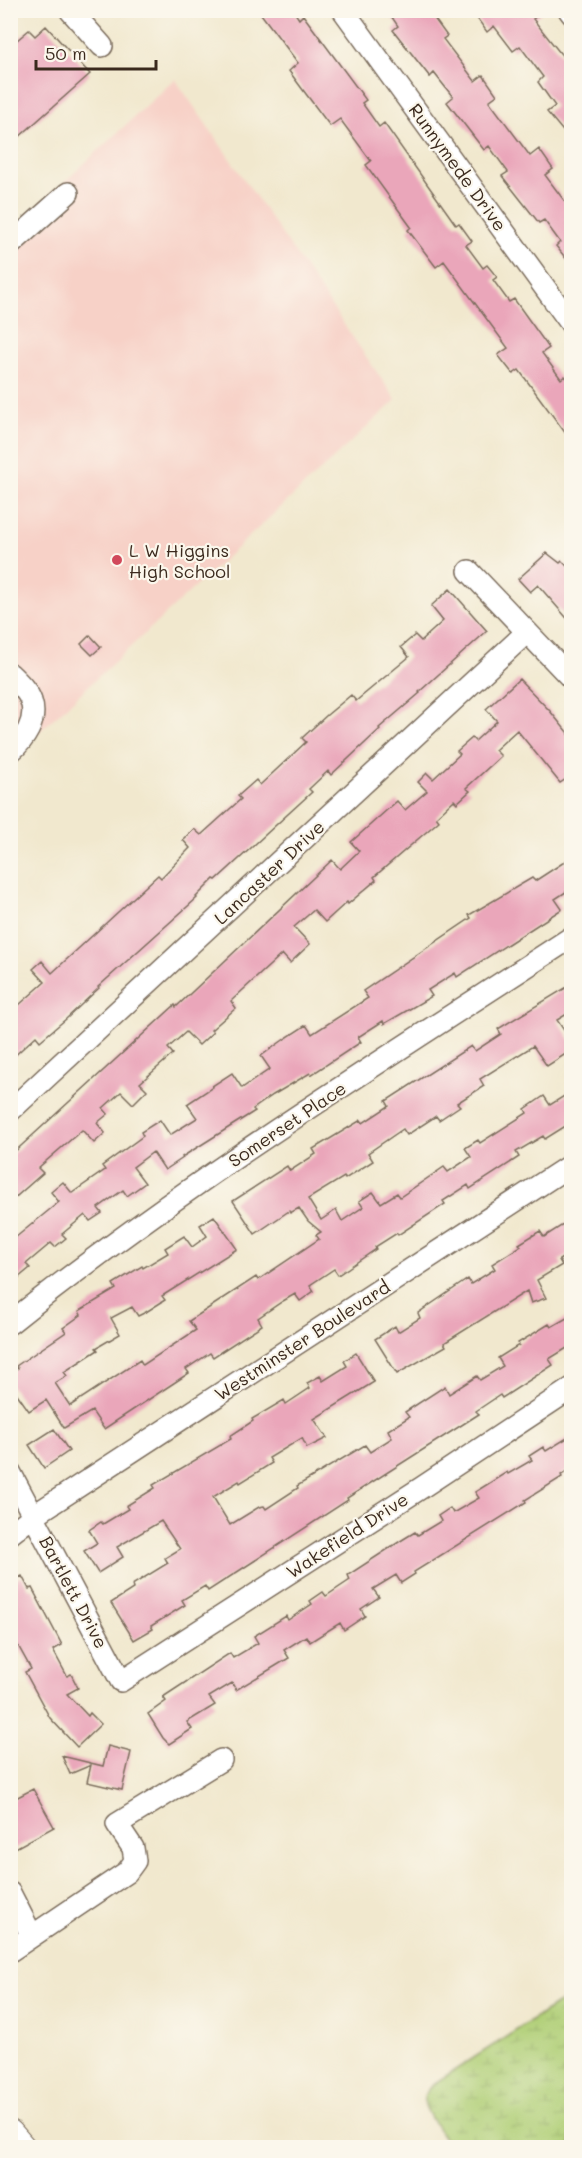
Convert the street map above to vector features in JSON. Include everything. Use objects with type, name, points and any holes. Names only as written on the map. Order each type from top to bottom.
[{"type":"main road","points":[[10,2133],[22,2148]]},
{"type":"street","points":[[70,10],[102,46]]},
{"type":"street","name":"Runnymede Drive","points":[[343,10],[572,325]]},
{"type":"street","points":[[569,10],[572,14]]},
{"type":"street","points":[[10,245],[68,193]]},
{"type":"street","points":[[469,571],[572,679]]},
{"type":"street","name":"Lancaster Drive","points":[[10,1111],[527,633]]},
{"type":"street","points":[[10,674],[31,701],[32,722],[21,742],[10,752]]},
{"type":"street","name":"Somerset Place","points":[[10,1323],[67,1277],[278,1128],[572,937]]},
{"type":"street","name":"Westminster Boulevard","points":[[10,1534],[33,1516],[572,1164]]},
{"type":"street","name":"Wakefield Drive","points":[[122,1680],[572,1388]]},
{"type":"street","name":"Bartlett Drive","points":[[10,1472],[122,1680]]},
{"type":"street","name":"Westminster Boulevard","points":[[10,1525],[33,1516]]},
{"type":"street","points":[[10,1951],[127,1872],[135,1862],[133,1848],[117,1824],[221,1760]]},
{"type":"street","points":[[10,1893],[32,1936]]},
{"type":"shaded area","name":"L W Higgins High School","points":[[175,79],[396,400],[11,758],[11,232]]},
{"type":"green space","points":[[571,1995],[571,2147],[450,2147],[426,2108],[424,2097],[427,2091],[444,2077]]},
{"type":"building","points":[[258,10],[293,10],[299,19],[303,15],[366,100],[362,103],[379,127],[384,123],[456,225],[459,223],[472,241],[466,245],[483,268],[487,265],[497,277],[493,280],[509,302],[514,299],[549,348],[542,353],[561,379],[565,376],[572,385],[572,442],[519,370],[513,374],[498,355],[508,348],[444,261],[436,267],[408,230],[411,227],[366,165],[371,161],[340,119],[330,126],[289,71],[298,63]]},
{"type":"building","points":[[387,10],[428,10],[447,36],[443,39],[475,81],[483,75],[497,95],[489,101],[530,156],[539,149],[553,169],[545,175],[572,211],[572,266],[556,246],[560,242],[544,220],[539,223],[502,176],[508,172],[489,146],[484,150],[447,102],[453,97],[434,73],[430,77],[393,30],[398,26]]},
{"type":"building","points":[[471,10],[545,10],[533,19],[572,68],[572,142],[547,112],[555,106],[538,82],[543,77],[520,46],[513,51],[494,26],[487,32]]},
{"type":"building","points":[[46,26],[90,74],[10,145],[10,46],[29,30],[35,36]]},
{"type":"building","points":[[547,553],[560,563],[562,561],[572,571],[572,624],[538,585],[530,592],[518,579]]},
{"type":"building","points":[[450,589],[487,631],[379,728],[331,775],[328,771],[309,789],[312,792],[216,880],[214,879],[197,898],[66,1019],[40,1041],[36,1036],[10,1060],[11,1012],[45,982],[33,969],[42,961],[52,973],[158,875],[161,878],[190,848],[183,840],[194,829],[201,835],[241,799],[238,796],[256,780],[260,785],[306,742],[302,738],[327,715],[351,695],[356,701],[409,657],[401,647],[415,635],[421,641],[443,621],[431,606]]},
{"type":"building","points":[[90,635],[101,647],[92,655],[81,644]]},
{"type":"building","points":[[519,679],[572,738],[572,775],[560,783],[517,730],[495,750],[501,756],[466,788],[470,791],[457,803],[454,800],[436,817],[439,821],[374,877],[376,880],[325,922],[314,910],[294,927],[310,944],[290,963],[282,954],[231,1001],[236,1008],[211,1030],[213,1032],[199,1045],[186,1032],[168,1048],[173,1054],[140,1083],[147,1090],[133,1104],[121,1092],[103,1108],[108,1114],[97,1123],[105,1133],[94,1143],[82,1130],[38,1168],[43,1173],[10,1202],[10,1156],[175,1005],[176,1007],[332,860],[340,869],[359,851],[351,842],[397,801],[405,810],[427,791],[418,782],[427,773],[433,779],[460,754],[457,751],[472,738],[475,741],[497,721],[486,709]]},
{"type":"building","points":[[572,857],[572,888],[555,899],[562,909],[457,977],[455,973],[428,990],[432,996],[384,1024],[383,1021],[358,1037],[361,1042],[311,1075],[310,1073],[273,1095],[253,1109],[255,1111],[165,1170],[153,1152],[133,1167],[145,1183],[127,1196],[123,1190],[98,1208],[102,1213],[90,1221],[85,1215],[62,1234],[66,1238],[55,1247],[51,1243],[26,1264],[30,1268],[18,1278],[10,1269],[10,1242],[59,1202],[51,1192],[63,1182],[72,1193],[105,1170],[102,1166],[143,1136],[141,1132],[160,1120],[170,1135],[197,1118],[187,1104],[212,1086],[232,1073],[242,1088],[270,1069],[261,1056],[286,1038],[306,1025],[312,1034],[368,998],[363,991],[471,918],[469,915],[532,878],[535,881]]},
{"type":"building","points":[[572,984],[572,1011],[557,1020],[572,1042],[572,1050],[547,1066],[533,1046],[480,1079],[484,1086],[457,1103],[460,1106],[439,1120],[436,1116],[407,1135],[403,1129],[368,1153],[373,1161],[308,1199],[321,1220],[336,1210],[342,1221],[363,1207],[359,1201],[373,1192],[381,1203],[397,1193],[400,1197],[444,1167],[448,1172],[471,1157],[465,1148],[478,1140],[480,1143],[527,1113],[525,1109],[544,1096],[550,1105],[572,1091],[572,1122],[545,1139],[543,1136],[516,1152],[519,1157],[470,1189],[468,1185],[443,1201],[445,1204],[398,1235],[397,1233],[375,1247],[376,1249],[338,1275],[334,1269],[310,1285],[314,1291],[300,1301],[295,1294],[283,1301],[258,1318],[262,1325],[213,1357],[210,1353],[186,1369],[189,1373],[104,1429],[92,1411],[64,1428],[46,1400],[29,1411],[10,1384],[10,1373],[18,1368],[16,1366],[66,1332],[63,1328],[81,1315],[79,1311],[116,1289],[113,1284],[168,1253],[165,1248],[184,1236],[192,1247],[207,1236],[200,1225],[214,1216],[237,1249],[162,1296],[165,1300],[146,1312],[138,1316],[132,1307],[111,1318],[120,1334],[96,1348],[98,1350],[64,1372],[67,1376],[55,1383],[70,1406],[140,1360],[143,1365],[196,1330],[189,1321],[256,1277],[258,1280],[319,1239],[316,1235],[321,1232],[308,1221],[299,1208],[290,1213],[289,1211],[255,1234],[233,1201],[287,1166],[290,1171],[316,1154],[313,1149],[361,1120],[363,1123],[389,1106],[386,1101],[471,1046],[475,1051],[501,1034],[498,1029]]},
{"type":"building","points":[[572,1219],[572,1252],[559,1260],[562,1265],[537,1280],[546,1298],[531,1303],[527,1291],[444,1343],[446,1346],[397,1374],[375,1339],[395,1326],[398,1332],[420,1318],[418,1313],[468,1279],[471,1284],[495,1269],[492,1264],[540,1231],[544,1237]]},
{"type":"building","points":[[572,1315],[572,1345],[549,1359],[553,1365],[502,1398],[500,1395],[476,1411],[479,1414],[347,1498],[348,1500],[208,1591],[205,1586],[182,1600],[185,1605],[151,1626],[153,1629],[134,1640],[111,1603],[133,1589],[132,1585],[168,1563],[165,1558],[180,1549],[161,1521],[117,1547],[123,1557],[98,1573],[84,1551],[97,1543],[89,1530],[128,1509],[126,1506],[155,1488],[153,1485],[231,1439],[230,1436],[253,1421],[252,1419],[284,1400],[286,1404],[310,1388],[307,1383],[320,1376],[323,1381],[347,1366],[344,1361],[356,1353],[374,1382],[314,1419],[327,1438],[307,1448],[302,1438],[269,1458],[272,1463],[213,1497],[230,1525],[259,1507],[264,1506],[266,1509],[298,1488],[297,1486],[365,1445],[370,1452],[392,1438],[388,1430],[409,1417],[405,1412],[445,1386],[449,1394],[477,1376],[480,1380],[503,1366],[498,1358],[519,1345],[518,1343],[549,1324],[551,1327]]},
{"type":"building","points":[[54,1429],[69,1451],[44,1468],[29,1445]]},
{"type":"building","points":[[572,1435],[572,1469],[561,1475],[562,1477],[414,1572],[415,1574],[401,1583],[396,1575],[373,1589],[379,1597],[361,1609],[365,1616],[344,1630],[340,1623],[310,1642],[306,1636],[284,1650],[289,1658],[236,1690],[232,1683],[209,1697],[215,1705],[187,1722],[192,1729],[169,1744],[163,1738],[148,1714],[166,1701],[163,1697],[230,1653],[233,1658],[258,1643],[254,1636],[286,1616],[288,1620],[312,1604],[310,1601],[323,1592],[326,1596],[350,1580],[348,1575],[415,1532],[418,1535],[441,1521],[438,1516],[450,1508],[453,1513],[479,1498],[475,1492],[532,1460],[529,1456],[543,1447],[546,1451]]},
{"type":"building","points":[[22,1576],[29,1589],[32,1588],[62,1645],[53,1650],[67,1676],[71,1674],[78,1688],[67,1694],[88,1716],[90,1713],[101,1724],[77,1747],[50,1718],[25,1672],[31,1669],[10,1631],[10,1582]]},
{"type":"building","points":[[108,1746],[131,1752],[122,1790],[87,1782],[91,1765],[70,1774],[62,1756],[103,1766]]},
{"type":"building","points":[[33,1789],[54,1827],[10,1851],[10,1801]]},
{"type":"place","name":"L W Higgins High School","points":[[117,560]]}]
